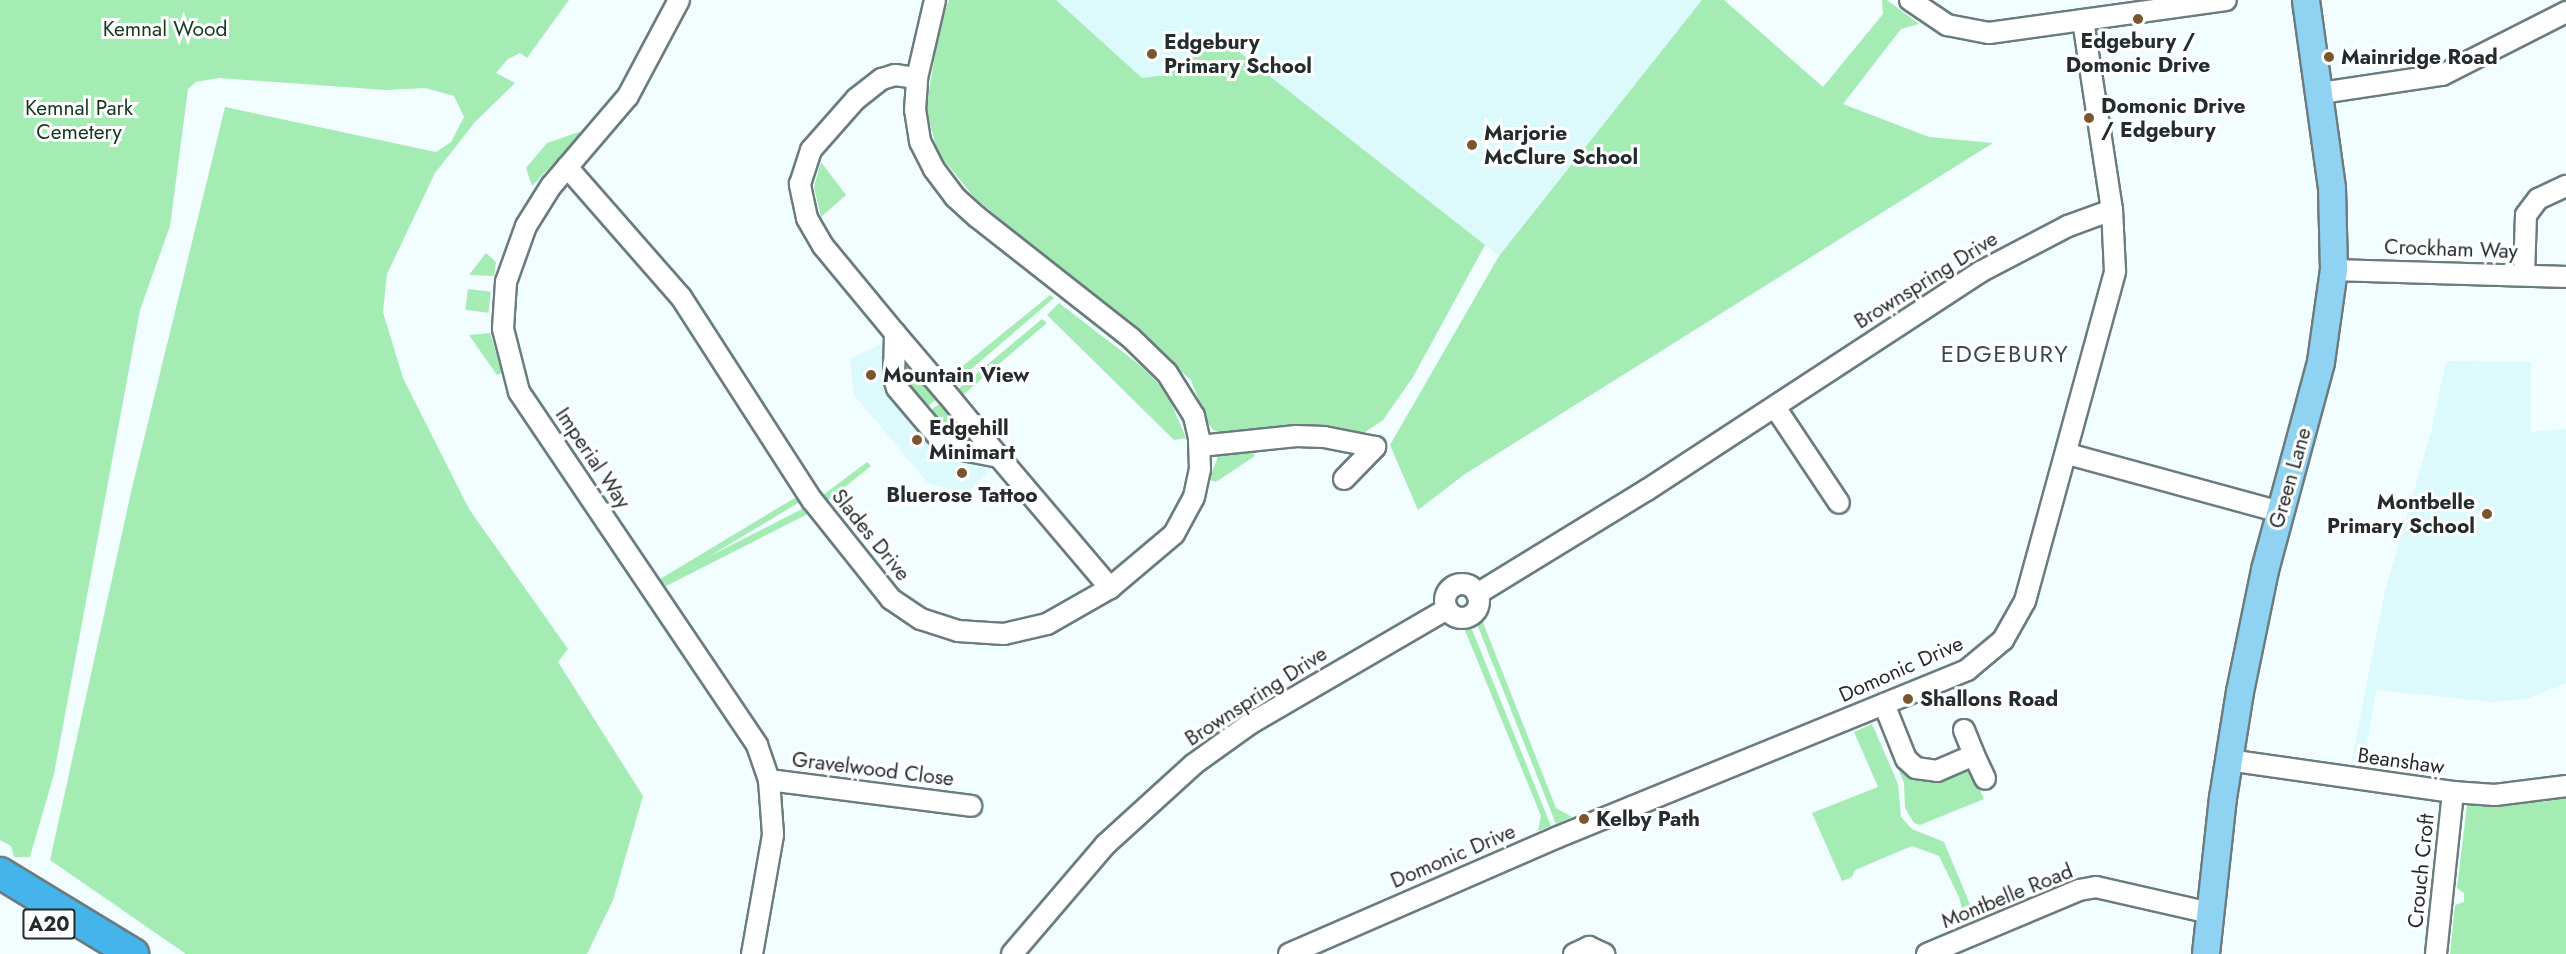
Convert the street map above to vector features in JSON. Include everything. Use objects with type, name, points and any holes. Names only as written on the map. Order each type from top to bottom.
[{"type":"highway","name":"A20","points":[[0,873],[133,954]]},
{"type":"highway","name":"A20","points":[[0,894],[99,954]]},
{"type":"main road","name":"Green Lane","points":[[2206,954],[2229,760],[2252,629],[2280,512],[2321,362],[2334,270],[2332,188],[2321,93],[2306,0]]},
{"type":"street","name":"Imperial Way","points":[[678,0],[628,96],[567,167],[533,212],[509,268],[503,323],[511,368],[519,392],[757,745],[769,780],[773,814],[771,855],[754,926],[752,954]]},
{"type":"street","name":"Slades Drive","points":[[567,167],[681,297],[812,500],[891,599],[939,625],[982,634],[1004,634],[1047,624],[1110,588],[1156,551],[1186,516],[1200,469],[1200,446],[1194,416],[1167,373],[1131,338],[955,197],[920,141],[915,110],[917,78],[935,0]]},
{"type":"street","points":[[1910,0],[1947,25],[1975,32],[2226,0]]},
{"type":"street","points":[[2321,93],[2442,75],[2566,12]]},
{"type":"street","name":"Domonic Drive","points":[[1289,954],[1558,837],[1967,670],[2003,640],[2025,601],[2067,454],[2115,271],[2112,210],[2083,20]]},
{"type":"street","points":[[917,78],[895,75],[856,99],[811,150],[800,184],[807,218],[823,246],[1110,588]]},
{"type":"street","points":[[2524,275],[2526,215],[2538,199],[2566,186]]},
{"type":"street","name":"Brownspring Drive","points":[[1012,954],[1105,845],[1194,764],[1251,723],[1447,609],[1445,599],[1453,587],[1464,585],[1477,594],[1775,407],[1980,272],[2068,226],[2112,210]]},
{"type":"street","name":"Crockham Way","points":[[2334,270],[2566,277]]},
{"type":"street","points":[[895,333],[894,378],[897,387],[946,447],[999,457]]},
{"type":"street","points":[[1775,407],[1839,503]]},
{"type":"street","points":[[1200,446],[1296,436],[1324,437],[1375,447],[1344,479]]},
{"type":"street","points":[[2067,454],[2280,512]]},
{"type":"street","points":[[1884,704],[1906,759],[1916,768],[1937,771],[1974,756]]},
{"type":"street","points":[[1964,730],[1985,779]]},
{"type":"street","name":"Beanshaw","points":[[2229,760],[2453,792],[2495,795],[2566,786]]},
{"type":"street","name":"Gravelwood Close","points":[[769,780],[971,806]]},
{"type":"street","name":"Crouch Croft","points":[[2436,954],[2453,792]]},
{"type":"street","name":"Montbelle Road","points":[[1930,954],[2079,890],[2096,888],[2210,913]]},
{"type":"street","points":[[1574,954],[1589,947],[1604,954]]},
{"type":"shaded area","name":"Marjorie McClure School","points":[[1056,0],[1702,0],[1499,256],[1215,33],[1165,75],[1142,78]]},
{"type":"shaded area","points":[[888,341],[890,384],[995,465],[966,494],[928,483],[854,395],[850,359]]},
{"type":"shaded area","name":"Montbelle Primary School","points":[[2446,361],[2531,362],[2531,432],[2566,429],[2566,683],[2526,699],[2492,702],[2376,690],[2364,761],[2352,759],[2384,595],[2431,432]]},
{"type":"green space","points":[[0,0],[569,0],[527,58],[520,53],[508,59],[496,73],[515,83],[475,122],[435,173],[387,274],[383,312],[403,378],[469,509],[568,649],[558,662],[643,796],[613,900],[587,954],[186,954],[50,860],[132,488],[225,107],[436,152],[451,142],[464,117],[454,96],[425,88],[385,90],[219,78],[196,82],[188,89],[170,226],[140,310],[54,774],[30,857],[14,857],[11,846],[0,840]]},
{"type":"green space","points":[[949,0],[1056,0],[1142,78],[1165,75],[1215,33],[1485,245],[1413,377],[1383,420],[1355,439],[1226,436],[1213,430],[1206,420],[1191,380],[973,196],[938,153],[926,110],[939,29]]},
{"type":"green space","points":[[1702,0],[1724,0],[1823,87],[1883,14],[1882,0],[1887,0],[1919,24],[1901,29],[1843,104],[1929,137],[1993,143],[1465,474],[1418,510],[1390,445],[1499,256]]},
{"type":"green space","points":[[579,132],[581,135],[532,186],[526,168],[547,143]]},
{"type":"green space","points":[[821,162],[846,195],[821,217],[814,187]]},
{"type":"green space","points":[[486,253],[496,262],[494,276],[469,275]]},
{"type":"green space","points":[[468,289],[491,292],[488,313],[465,310]]},
{"type":"green space","points":[[1050,295],[1054,298],[954,384],[948,378]]},
{"type":"green space","points":[[1059,303],[1141,366],[1166,391],[1186,438],[1174,440],[1047,315]]},
{"type":"green space","points":[[1042,319],[1047,323],[963,395],[958,389]]},
{"type":"green space","points":[[490,333],[502,373],[497,375],[469,335]]},
{"type":"green space","points":[[909,366],[937,399],[923,410],[903,387],[902,368]]},
{"type":"green space","points":[[940,403],[969,438],[966,442],[958,444],[926,414]]},
{"type":"green space","points":[[1247,445],[1255,456],[1216,482],[1209,480],[1219,454],[1228,447]]},
{"type":"green space","points":[[867,462],[871,466],[827,501],[823,495]]},
{"type":"green space","points":[[798,496],[801,501],[663,584],[660,579]]},
{"type":"green space","points":[[806,507],[809,513],[666,586],[663,580]]},
{"type":"green space","points":[[1482,620],[1556,808],[1572,817],[1556,824],[1477,624]]},
{"type":"green space","points":[[1471,627],[1551,826],[1538,831],[1541,816],[1464,628]]},
{"type":"green space","points":[[1884,719],[1916,776],[1935,779],[1970,768],[1984,799],[1920,825],[1914,823],[1905,808],[1904,783],[1878,721]]},
{"type":"green space","points":[[1872,724],[1898,784],[1901,817],[1912,829],[1944,842],[1976,919],[1966,923],[1959,897],[1939,856],[1912,846],[1855,870],[1852,877],[1842,881],[1812,813],[1878,787],[1854,732]]},
{"type":"green space","points":[[2566,797],[2566,954],[2450,954],[2455,905],[2464,902],[2464,893],[2457,888],[2467,805],[2543,802]]},
{"type":"place","name":"Edgebury / Domonic Drive","points":[[2138,19]]},
{"type":"place","name":"Edgebury Primary School","points":[[1152,54]]},
{"type":"place","name":"Mainridge Road","points":[[2329,57]]},
{"type":"place","name":"Domonic Drive / Edgebury","points":[[2089,118]]},
{"type":"place","name":"Marjorie McClure School","points":[[1472,145]]},
{"type":"place","name":"Mountain View","points":[[871,375]]},
{"type":"place","name":"Edgehill Minimart","points":[[917,440]]},
{"type":"place","name":"Bluerose Tattoo","points":[[962,473]]},
{"type":"place","name":"Montbelle Primary School","points":[[2487,514]]},
{"type":"place","name":"Shallons Road","points":[[1908,699]]},
{"type":"place","name":"Kelby Path","points":[[1584,819]]},
{"type":"district","name":"EDGEBURY","points":[[2005,354]]},
{"type":"park label","name":"Kemnal Wood","points":[[165,29]]},
{"type":"park label","name":"Kemnal Park Cemetery","points":[[79,120]]}]
